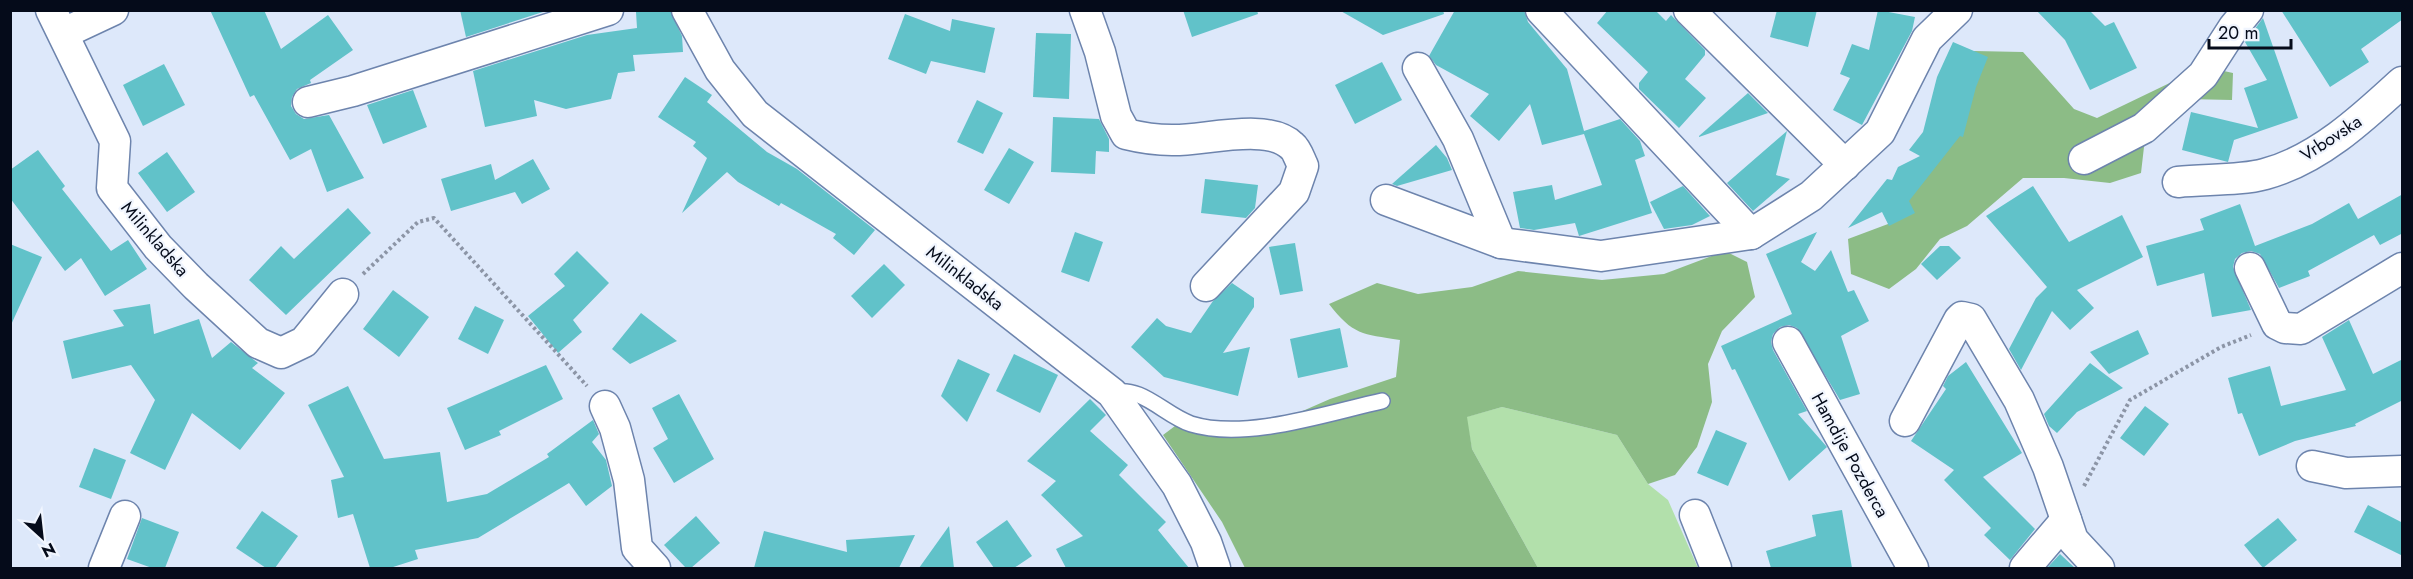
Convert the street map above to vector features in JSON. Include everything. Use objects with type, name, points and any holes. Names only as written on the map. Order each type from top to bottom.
[{"type":"street","points":[[57,22],[113,10]]},
{"type":"street","points":[[308,102],[353,91],[608,10]]},
{"type":"street","name":"Milinkladska","points":[[687,10],[720,70],[755,114],[1112,393],[1177,486],[1206,542],[1215,568]]},
{"type":"street","points":[[1085,10],[1100,52],[1116,116],[1126,134],[1147,140],[1242,134],[1274,135],[1292,146],[1303,166],[1294,192],[1206,286]]},
{"type":"street","points":[[1541,10],[1750,234]]},
{"type":"street","points":[[1689,10],[1845,165]]},
{"type":"street","points":[[1386,200],[1501,243],[1601,256],[1750,234],[1811,196],[1880,132],[1927,39],[1957,10]]},
{"type":"street","points":[[2084,159],[2144,128],[2203,75],[2234,27],[2248,10]]},
{"type":"street","name":"Milinkladska","points":[[57,22],[115,141],[112,188],[158,247],[196,286],[258,343],[281,352],[304,342],[343,294]]},
{"type":"street","points":[[1418,68],[1458,139],[1501,243]]},
{"type":"street","name":"Vrbovska","points":[[2178,182],[2265,174],[2314,154],[2367,114],[2403,82]]},
{"type":"street","points":[[2250,268],[2277,324],[2285,328],[2301,329],[2403,268]]},
{"type":"street","points":[[1905,421],[1959,320],[1962,317],[1971,319],[2019,400],[2048,467],[2073,540],[2099,568]]},
{"type":"street","name":"Hamdije Pozderca","points":[[1788,342],[1913,568]]},
{"type":"street","points":[[605,406],[615,428],[629,480],[637,548],[655,568]]},
{"type":"street","points":[[2312,466],[2346,473],[2403,471]]},
{"type":"street","points":[[1695,515],[1716,568]]},
{"type":"street","points":[[104,568],[125,516]]},
{"type":"street","points":[[2025,568],[2066,520]]},
{"type":"lane","points":[[1112,393],[1128,391],[1190,424],[1230,428],[1293,421],[1382,401]]},
{"type":"path","points":[[343,294],[418,222],[434,218],[605,406]]},
{"type":"path","points":[[2066,520],[2130,400],[2221,347],[2277,324]]},
{"type":"green space","points":[[1974,51],[2023,52],[2074,109],[2097,118],[2178,79],[2210,68],[2233,73],[2232,100],[2186,99],[2158,108],[2144,147],[2141,173],[2110,183],[2064,178],[2023,178],[1967,226],[1940,239],[1916,269],[1889,289],[1851,274],[1848,239],[1888,224]]},
{"type":"green space","points":[[1725,251],[1747,262],[1755,297],[1722,331],[1708,364],[1712,402],[1697,447],[1675,475],[1648,484],[1617,435],[1502,407],[1467,417],[1472,449],[1538,568],[1245,568],[1222,522],[1163,435],[1175,426],[1223,433],[1273,424],[1330,399],[1396,377],[1400,340],[1359,331],[1345,322],[1329,304],[1377,283],[1418,294],[1472,287],[1518,271],[1602,280],[1664,274]]},
{"type":"green space","points":[[1502,407],[1617,435],[1648,484],[1668,500],[1698,568],[1538,568],[1472,449],[1466,417]]},
{"type":"building","points":[[210,10],[264,10],[281,49],[328,15],[353,50],[310,80],[311,83],[297,89],[292,97],[291,106],[296,114],[304,119],[329,115],[364,178],[327,192],[311,149],[290,160],[254,95],[250,97]]},
{"type":"building","points":[[460,10],[549,10],[466,37]]},
{"type":"building","points":[[670,10],[682,36],[683,52],[633,55],[635,71],[618,73],[611,99],[566,109],[534,100],[537,116],[485,127],[473,71],[587,35],[637,28],[636,12]]},
{"type":"building","points":[[1183,10],[1257,10],[1258,14],[1192,37]]},
{"type":"building","points":[[1339,10],[1443,10],[1444,14],[1383,35]]},
{"type":"building","points":[[1455,10],[1524,10],[1528,22],[1567,69],[1584,131],[1620,119],[1640,141],[1645,156],[1635,160],[1652,213],[1579,236],[1575,223],[1534,230],[1520,228],[1513,192],[1552,185],[1555,200],[1602,185],[1584,134],[1542,145],[1530,104],[1499,141],[1470,116],[1489,94],[1436,65],[1429,56]]},
{"type":"building","points":[[1608,10],[1655,10],[1666,21],[1671,15],[1705,50],[1705,55],[1685,79],[1706,98],[1679,128],[1639,89],[1639,83],[1648,72],[1597,23]]},
{"type":"building","points":[[1777,10],[1817,10],[1808,47],[1770,37]]},
{"type":"building","points":[[1878,10],[1915,17],[1912,31],[1862,125],[1833,110],[1850,78],[1840,74],[1852,44],[1869,50]]},
{"type":"building","points":[[2036,10],[2089,10],[2105,26],[2114,22],[2137,68],[2090,90],[2065,40]]},
{"type":"building","points":[[2281,10],[2403,10],[2403,19],[2361,49],[2369,62],[2330,87]]},
{"type":"building","points":[[905,14],[950,31],[952,19],[995,28],[985,73],[931,61],[926,74],[888,59]]},
{"type":"building","points":[[2263,18],[2298,118],[2234,140],[2228,162],[2182,150],[2191,112],[2258,128],[2244,88],[2267,80],[2245,42]]},
{"type":"building","points":[[1036,33],[1071,34],[1069,99],[1033,97]]},
{"type":"building","points":[[1953,42],[1988,57],[1976,87],[1963,137],[1960,136],[1909,201],[1915,213],[1889,226],[1882,212],[1848,228],[1887,179],[1892,180],[1898,167],[1920,156],[1909,150],[1923,132],[1937,77]]},
{"type":"building","points":[[1382,62],[1402,100],[1355,124],[1335,85]]},
{"type":"building","points":[[164,64],[185,105],[143,126],[123,85]]},
{"type":"building","points":[[685,77],[712,95],[707,102],[767,152],[797,169],[875,230],[854,255],[833,238],[836,234],[781,203],[779,206],[738,182],[727,172],[682,213],[707,158],[693,146],[696,142],[658,117]]},
{"type":"building","points":[[413,90],[427,127],[383,144],[367,105]]},
{"type":"building","points":[[1748,93],[1768,113],[1699,137],[1699,136]]},
{"type":"building","points":[[977,100],[1003,113],[983,154],[957,142]]},
{"type":"building","points":[[1053,117],[1099,119],[1109,139],[1109,152],[1096,151],[1095,174],[1051,172]]},
{"type":"building","points":[[1787,131],[1776,175],[1790,179],[1753,211],[1727,183]]},
{"type":"building","points":[[1436,145],[1447,158],[1452,170],[1397,186],[1392,184]]},
{"type":"building","points":[[1009,148],[1034,162],[1009,204],[984,190]]},
{"type":"building","points":[[38,150],[65,186],[62,189],[111,251],[128,240],[147,269],[105,296],[81,258],[65,271],[10,198],[10,170]]},
{"type":"building","points":[[167,152],[195,192],[167,212],[138,173]]},
{"type":"building","points":[[533,159],[550,189],[522,204],[515,192],[451,211],[441,179],[491,164],[495,180]]},
{"type":"building","points":[[1205,179],[1258,185],[1255,208],[1246,218],[1201,213]]},
{"type":"building","points":[[1683,186],[1710,216],[1692,225],[1664,229],[1650,202]]},
{"type":"building","points":[[2033,186],[2069,242],[2122,215],[2143,257],[2077,290],[2094,308],[2070,330],[2052,311],[2021,370],[2009,349],[2036,298],[2047,287],[1986,216]]},
{"type":"building","points":[[2403,194],[2403,233],[2380,245],[2374,235],[2308,271],[2310,276],[2279,288],[2260,254],[2251,251],[2242,253],[2235,259],[2233,267],[2251,310],[2212,317],[2204,273],[2157,286],[2146,246],[2204,230],[2200,219],[2240,204],[2255,246],[2312,224],[2349,203],[2358,219]]},
{"type":"building","points":[[348,208],[371,233],[286,315],[249,280],[281,246],[294,259]]},
{"type":"building","points":[[1075,232],[1103,242],[1089,282],[1061,272]]},
{"type":"building","points":[[1817,232],[1801,262],[1815,271],[1831,250],[1848,292],[1854,290],[1869,321],[1841,336],[1860,394],[1840,400],[1797,328],[1789,325],[1780,327],[1773,334],[1771,342],[1773,350],[1807,411],[1798,414],[1827,447],[1789,481],[1735,369],[1732,370],[1721,346],[1792,314],[1766,254]]},
{"type":"building","points":[[1295,243],[1303,291],[1280,295],[1269,247]]},
{"type":"building","points":[[10,244],[42,257],[10,327]]},
{"type":"building","points":[[1940,246],[1949,246],[1961,258],[1937,280],[1921,264]]},
{"type":"building","points":[[577,251],[609,283],[573,320],[582,332],[558,353],[528,316],[565,286],[554,274]]},
{"type":"building","points":[[884,264],[905,285],[872,318],[851,296]]},
{"type":"building","points":[[1232,283],[1254,298],[1254,307],[1223,353],[1250,347],[1238,396],[1164,377],[1131,347],[1157,318],[1166,326],[1191,333],[1213,301]]},
{"type":"building","points":[[393,290],[429,317],[399,357],[363,329]]},
{"type":"building","points":[[150,304],[154,334],[199,319],[212,358],[231,342],[258,363],[252,368],[285,393],[240,450],[192,413],[165,470],[130,453],[155,400],[131,365],[72,379],[63,341],[124,326],[113,310]]},
{"type":"building","points":[[475,306],[504,320],[488,354],[458,339]]},
{"type":"building","points":[[641,313],[677,341],[630,364],[612,349]]},
{"type":"building","points":[[2349,320],[2373,374],[2403,359],[2403,400],[2355,424],[2356,426],[2295,441],[2259,456],[2242,413],[2238,414],[2228,378],[2270,366],[2281,406],[2346,390],[2322,337]]},
{"type":"building","points":[[1340,328],[1348,367],[1298,378],[1290,339]]},
{"type":"building","points":[[2138,330],[2149,354],[2109,374],[2090,352]]},
{"type":"building","points":[[1014,354],[1058,375],[1040,413],[996,391]]},
{"type":"building","points":[[958,359],[990,374],[967,422],[941,396]]},
{"type":"building","points":[[1966,362],[2022,453],[1983,477],[2035,529],[2010,560],[1984,535],[1991,528],[1944,480],[1954,470],[1911,441],[1946,389],[1943,386],[1948,376]]},
{"type":"building","points":[[2090,363],[2123,388],[2077,412],[2057,433],[2049,426],[2044,414]]},
{"type":"building","points":[[546,365],[563,399],[499,431],[501,435],[465,450],[447,408]]},
{"type":"building","points":[[348,386],[384,459],[440,452],[447,502],[487,494],[549,457],[547,454],[593,420],[599,434],[592,442],[606,460],[612,486],[586,506],[569,483],[478,538],[415,550],[418,559],[390,568],[370,568],[353,514],[338,518],[331,480],[344,477],[308,405]]},
{"type":"building","points":[[679,394],[714,459],[674,483],[653,448],[668,439],[652,408]]},
{"type":"building","points":[[1090,399],[1106,415],[1090,431],[1128,465],[1119,475],[1166,522],[1158,530],[1189,568],[1066,568],[1056,549],[1083,536],[1041,495],[1056,481],[1027,461]]},
{"type":"building","points":[[2145,406],[2169,424],[2144,456],[2120,438]]},
{"type":"building","points":[[1716,430],[1747,443],[1728,486],[1697,473]]},
{"type":"building","points":[[94,448],[126,460],[111,499],[79,487]]},
{"type":"building","points":[[2368,505],[2403,523],[2403,556],[2354,532]]},
{"type":"building","points":[[1842,510],[1852,568],[1771,568],[1766,551],[1816,536],[1812,515]]},
{"type":"building","points":[[262,511],[298,536],[275,568],[266,568],[236,548]]},
{"type":"building","points":[[696,516],[720,543],[691,568],[686,568],[664,545]]},
{"type":"building","points":[[142,518],[179,532],[165,568],[152,568],[127,559]]},
{"type":"building","points":[[2278,518],[2297,540],[2263,568],[2244,545]]},
{"type":"building","points":[[1007,520],[1032,556],[1014,568],[994,568],[976,542]]},
{"type":"building","points":[[949,526],[954,568],[919,568]]},
{"type":"building","points":[[764,531],[847,552],[846,540],[915,535],[899,568],[754,568]]},
{"type":"building","points":[[2060,554],[2075,568],[2047,568]]}]
